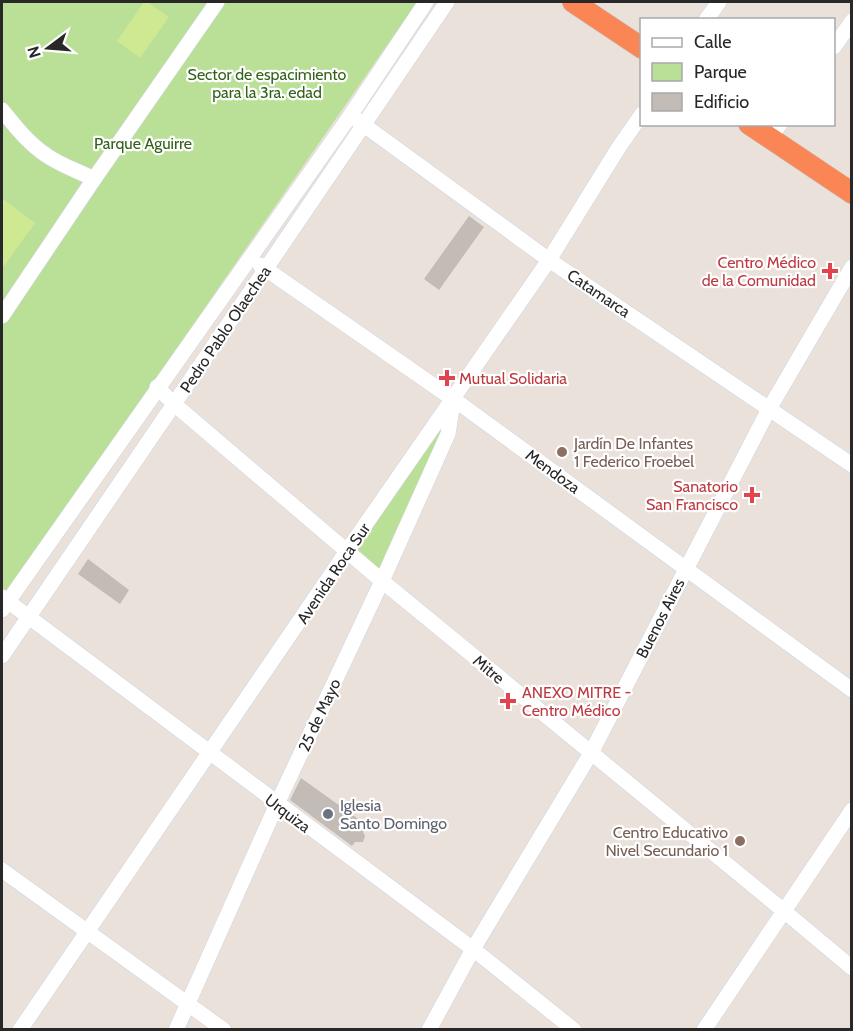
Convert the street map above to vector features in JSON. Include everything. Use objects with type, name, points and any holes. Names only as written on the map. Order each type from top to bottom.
[{"type":"highway","points":[[573,2],[640,47]]},
{"type":"highway","points":[[756,126],[775,132],[852,193]]},
{"type":"street","points":[[2,316],[94,179],[218,2]]},
{"type":"street","name":"Pedro Pablo Olaechea","points":[[3,603],[350,116],[426,2]]},
{"type":"street","name":"Pedro Pablo Olaechea","points":[[2,656],[447,2]]},
{"type":"street","points":[[707,18],[719,2]]},
{"type":"street","points":[[835,46],[852,21]]},
{"type":"street","points":[[2,110],[25,137],[48,156],[94,179]]},
{"type":"street","name":"Catamarca","points":[[350,116],[549,260],[852,465]]},
{"type":"street","name":"Avenida Roca Sur","points":[[20,1029],[549,260],[618,147],[640,117]]},
{"type":"street","name":"Mendoza","points":[[250,258],[453,399],[852,690]]},
{"type":"street","name":"Buenos Aires","points":[[429,1029],[472,950],[591,753],[769,409],[852,267]]},
{"type":"street","name":"Mitre","points":[[157,387],[382,581],[852,968]]},
{"type":"street","name":"25 de Mayo","points":[[176,1029],[448,434],[453,399]]},
{"type":"street","name":"Urquiza","points":[[3,603],[28,617],[574,1029]]},
{"type":"street","points":[[704,1029],[852,810]]},
{"type":"street","points":[[2,870],[224,1029]]},
{"type":"green space","name":"Parque Aguirre","points":[[2,2],[417,2],[6,594],[2,592]]},
{"type":"green space","points":[[144,2],[169,17],[140,58],[117,41]]},
{"type":"green space","points":[[2,198],[35,223],[2,269]]},
{"type":"green space","points":[[445,420],[440,442],[382,571],[357,549]]},
{"type":"building","points":[[469,216],[484,227],[439,290],[424,279]]},
{"type":"building","points":[[88,559],[129,590],[120,604],[78,574]]},
{"type":"building","name":"Iglesia Santo Domingo","points":[[301,778],[368,826],[363,832],[365,836],[363,842],[355,842],[352,846],[290,800]]},
{"type":"place","name":"Centro Médico de la Comunidad","points":[[830,271]]},
{"type":"place","name":"Mutual Solidaria","points":[[447,378]]},
{"type":"place","name":"Jardín De Infantes 1 Federico Froebel","points":[[562,452]]},
{"type":"place","name":"Sanatorio San Francisco","points":[[752,495]]},
{"type":"place","name":"ANEXO MITRE - Centro Médico","points":[[508,701]]},
{"type":"place","name":"Iglesia Santo Domingo","points":[[328,814]]},
{"type":"place","name":"Centro Educativo Nivel Secundario 1","points":[[740,841]]},
{"type":"park label","name":"Sector de espacimiento para la 3ra. edad","points":[[267,83]]}]
